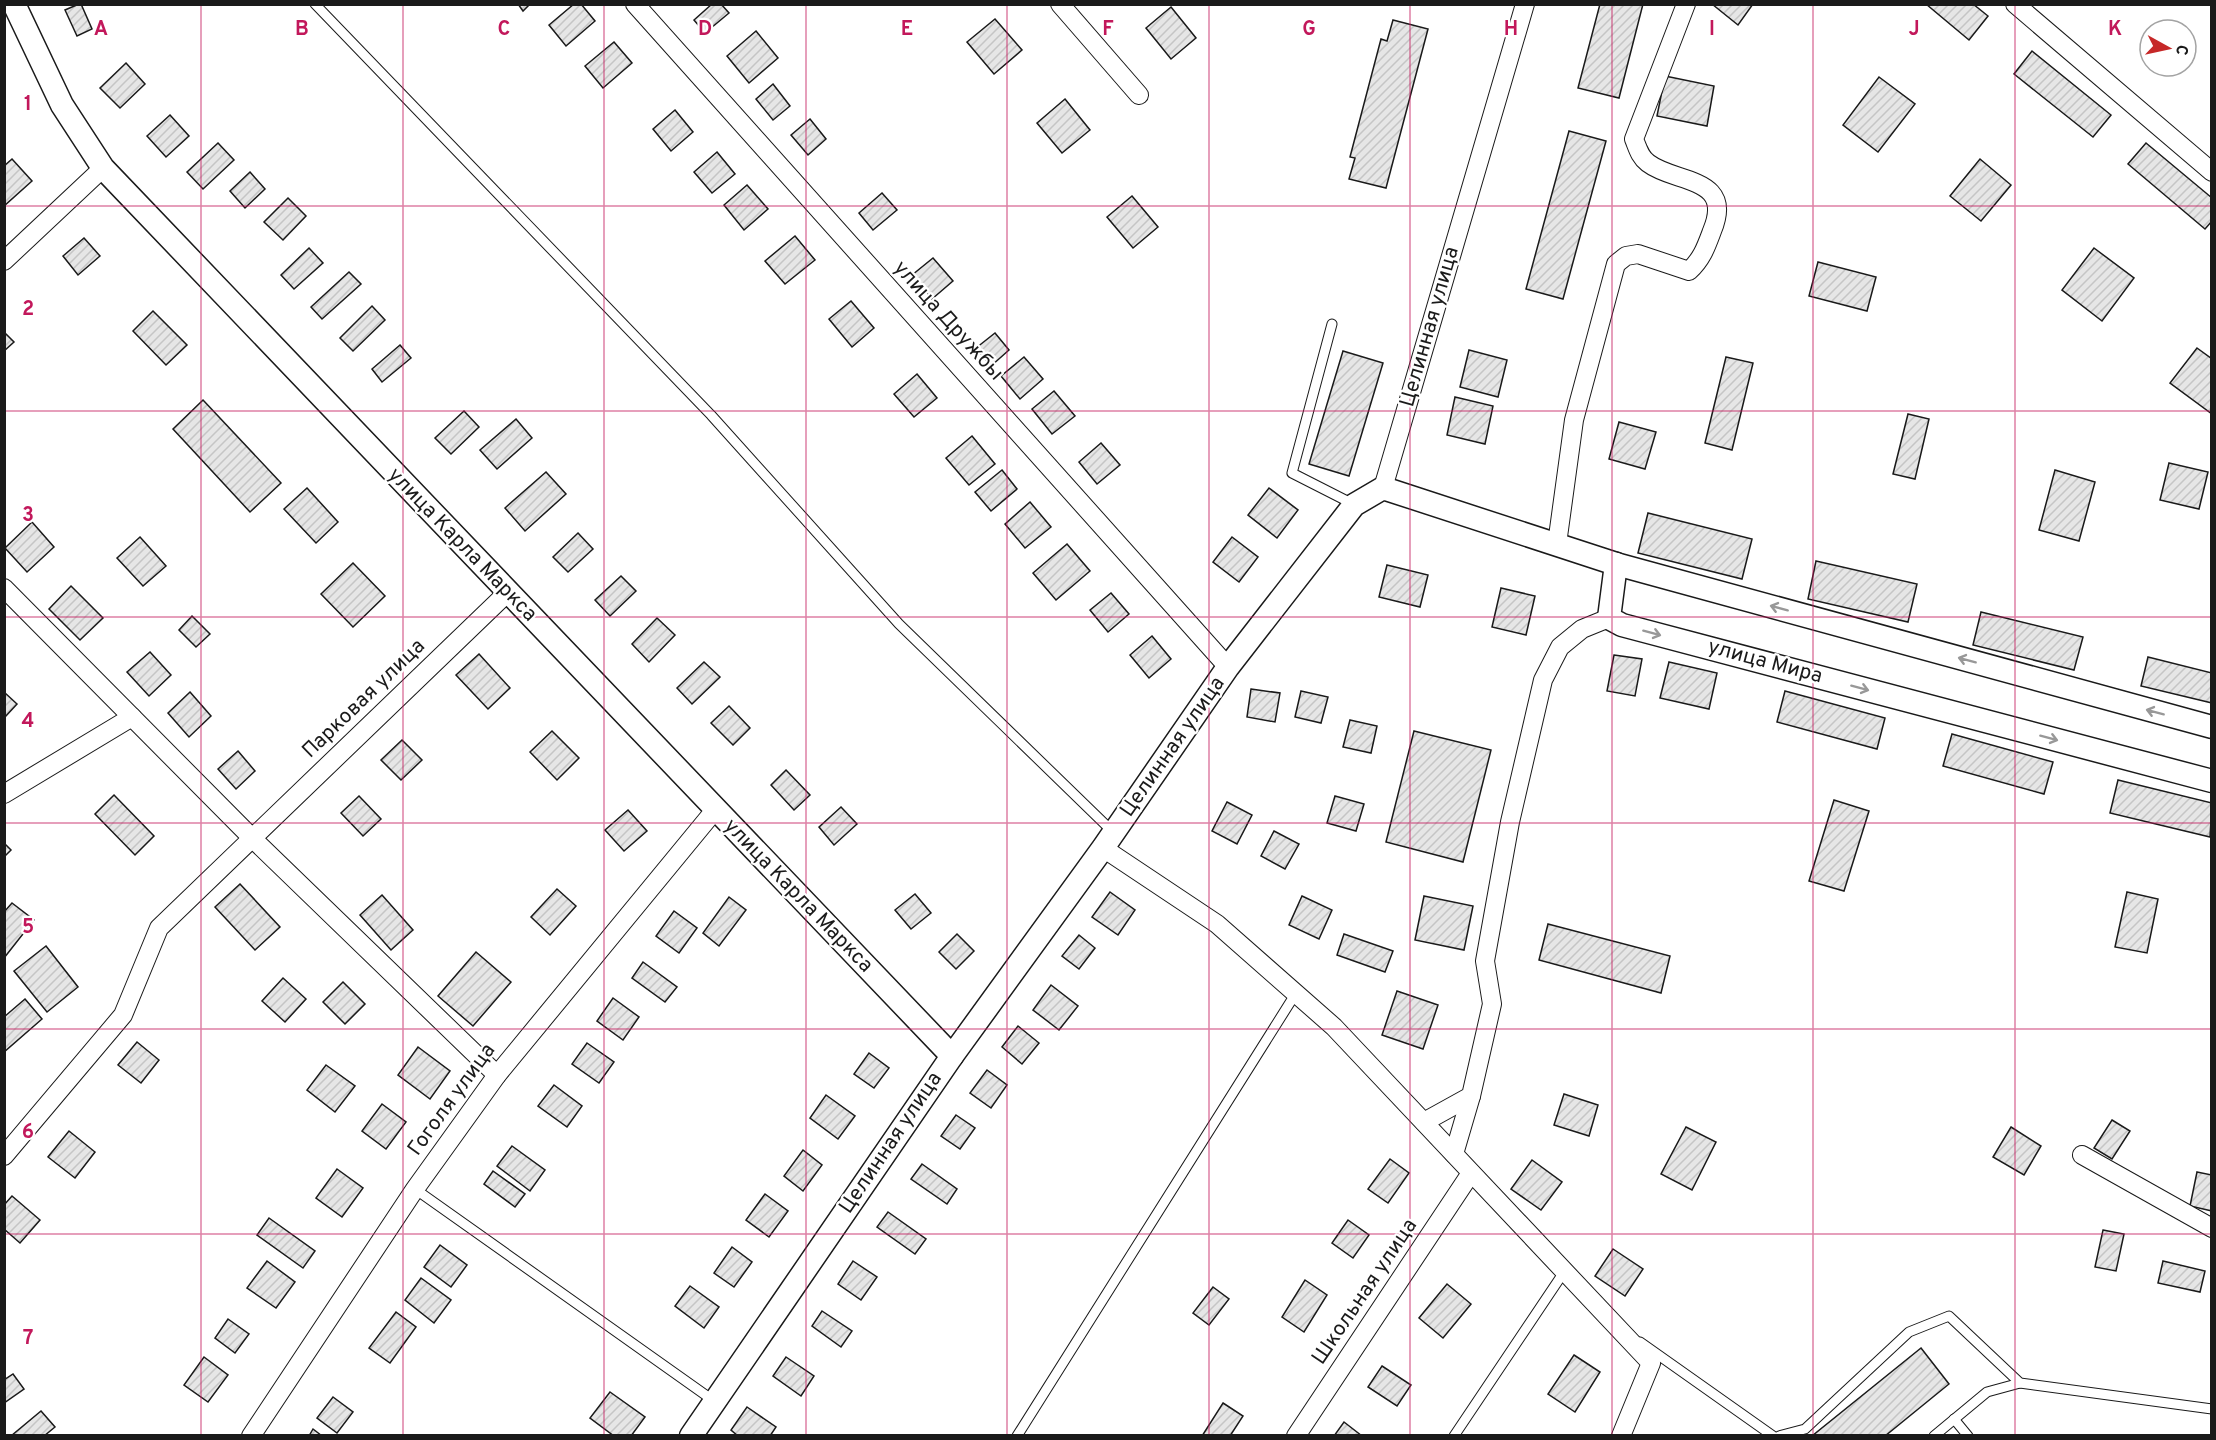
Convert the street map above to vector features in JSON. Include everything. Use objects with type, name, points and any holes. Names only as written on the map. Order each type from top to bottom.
[{"type":"street","name":"улица Карла Маркса","points":[[14,4],[62,105],[103,168],[951,1056]]},
{"type":"street","name":"улица Дружбы","points":[[635,4],[1228,667]]},
{"type":"street","points":[[1060,4],[1139,95]]},
{"type":"street","name":"Целинная улица","points":[[691,1436],[951,1056],[1108,840],[1228,667],[1354,505],[1383,488],[1525,4]]},
{"type":"street","points":[[1557,544],[1574,420],[1616,264],[1626,256],[1638,254],[1674,264],[1689,271],[1700,261],[1718,217],[1714,198],[1706,187],[1650,164],[1640,155],[1634,140],[1686,4]]},
{"type":"street","points":[[2015,4],[2211,172]]},
{"type":"street","points":[[4,261],[103,168]]},
{"type":"street","points":[[1383,488],[1616,564],[2211,727]]},
{"type":"street","points":[[1454,1154],[1471,1096],[1492,1004],[1485,962],[1510,822],[1543,680],[1560,647],[1582,629],[1609,618],[1616,564]]},
{"type":"street","points":[[4,588],[251,837],[497,1075]]},
{"type":"street","name":"Парковая улица","points":[[4,1156],[123,1015],[159,928],[508,592]]},
{"type":"street","name":"улица Мира","points":[[1609,618],[1622,625],[2211,781]]},
{"type":"street","points":[[4,794],[132,717]]},
{"type":"street","name":"Гоголя улица","points":[[251,1436],[415,1189],[497,1075],[715,810]]},
{"type":"street","points":[[1108,840],[1217,924],[1334,1027],[1651,1363],[1621,1436]]},
{"type":"street","points":[[1424,1122],[1471,1096]]},
{"type":"street","points":[[2082,1155],[2211,1227]]},
{"type":"street","name":"Школьная улица","points":[[1296,1436],[1471,1173]]},
{"type":"lane","points":[[315,4],[711,415],[899,624],[1108,840]]},
{"type":"lane","points":[[1332,324],[1292,473],[1354,505]]},
{"type":"lane","points":[[1017,1436],[1296,993]]},
{"type":"lane","points":[[415,1189],[715,1401]]},
{"type":"lane","points":[[1454,1436],[1564,1272]]},
{"type":"lane","points":[[1779,1436],[1805,1429],[1909,1332],[1949,1317],[2020,1383]]},
{"type":"lane","points":[[1612,1322],[1773,1436]]},
{"type":"lane","points":[[1934,1436],[1987,1392],[2020,1383],[2211,1409]]},
{"type":"lane","points":[[1954,1419],[1968,1436]]},
{"type":"building","points":[[79,4],[92,29],[77,36],[65,10]]},
{"type":"building","points":[[518,4],[530,4],[523,11]]},
{"type":"building","points":[[574,4],[581,4],[595,21],[566,46],[549,25]]},
{"type":"building","points":[[712,4],[721,4],[729,13],[705,33],[694,20]]},
{"type":"building","points":[[1600,4],[1643,4],[1619,98],[1578,88]]},
{"type":"building","points":[[1712,4],[1753,4],[1738,25]]},
{"type":"building","points":[[1926,4],[1973,4],[1988,16],[1969,40]]},
{"type":"building","points":[[1171,7],[1196,38],[1171,59],[1146,28]]},
{"type":"building","points":[[995,19],[1022,50],[994,74],[967,42]]},
{"type":"building","points":[[1393,20],[1428,29],[1386,188],[1349,179],[1355,158],[1350,157],[1381,39],[1387,41]]},
{"type":"building","points":[[756,31],[778,58],[749,83],[727,56]]},
{"type":"building","points":[[614,42],[632,63],[603,88],[585,66]]},
{"type":"building","points":[[2032,51],[2111,115],[2093,137],[2014,74]]},
{"type":"building","points":[[126,63],[145,84],[120,108],[100,88]]},
{"type":"building","points":[[1665,76],[1714,86],[1707,126],[1657,116]]},
{"type":"building","points":[[1879,77],[1915,104],[1878,152],[1843,125]]},
{"type":"building","points":[[773,84],[790,106],[773,120],[756,99]]},
{"type":"building","points":[[1065,99],[1090,130],[1062,153],[1037,123]]},
{"type":"building","points":[[675,110],[693,132],[671,151],[653,129]]},
{"type":"building","points":[[170,115],[189,136],[166,157],[147,136]]},
{"type":"building","points":[[810,119],[826,139],[808,155],[791,135]]},
{"type":"building","points":[[1569,131],[1606,141],[1563,299],[1526,289]]},
{"type":"building","points":[[218,143],[234,160],[203,189],[187,172]]},
{"type":"building","points":[[2146,143],[2212,198],[2212,221],[2205,229],[2128,164]]},
{"type":"building","points":[[717,152],[735,174],[712,193],[694,172]]},
{"type":"building","points":[[12,159],[32,181],[4,206],[4,166]]},
{"type":"building","points":[[1980,159],[2011,185],[1981,221],[1950,196]]},
{"type":"building","points":[[250,172],[265,189],[245,208],[230,191]]},
{"type":"building","points":[[747,185],[768,209],[744,230],[724,205]]},
{"type":"building","points":[[882,193],[897,210],[873,230],[859,213]]},
{"type":"building","points":[[1132,196],[1158,227],[1133,248],[1107,217]]},
{"type":"building","points":[[288,198],[306,216],[283,240],[264,222]]},
{"type":"building","points":[[795,236],[815,260],[785,284],[765,261]]},
{"type":"building","points":[[84,238],[100,256],[78,275],[63,256]]},
{"type":"building","points":[[309,248],[323,263],[294,289],[281,275]]},
{"type":"building","points":[[2094,248],[2134,278],[2102,321],[2062,290]]},
{"type":"building","points":[[933,258],[953,281],[932,299],[912,275]]},
{"type":"building","points":[[1818,262],[1876,277],[1867,311],[1809,296]]},
{"type":"building","points":[[349,272],[361,284],[322,319],[311,307]]},
{"type":"building","points":[[851,301],[874,328],[852,347],[829,319]]},
{"type":"building","points":[[372,306],[385,320],[353,351],[340,338]]},
{"type":"building","points":[[153,311],[187,345],[166,365],[133,331]]},
{"type":"building","points":[[4,332],[14,342],[4,351]]},
{"type":"building","points":[[995,333],[1009,350],[991,366],[976,348]]},
{"type":"building","points":[[400,345],[411,358],[382,382],[372,369]]},
{"type":"building","points":[[2197,348],[2212,359],[2212,414],[2170,383]]},
{"type":"building","points":[[1469,350],[1507,360],[1498,397],[1460,387]]},
{"type":"building","points":[[1343,351],[1383,363],[1349,476],[1309,464]]},
{"type":"building","points":[[1024,357],[1043,379],[1020,399],[1001,376]]},
{"type":"building","points":[[1726,357],[1753,363],[1732,450],[1705,443]]},
{"type":"building","points":[[917,374],[937,398],[914,417],[894,394]]},
{"type":"building","points":[[1054,391],[1075,416],[1052,434],[1032,409]]},
{"type":"building","points":[[1455,397],[1493,406],[1485,444],[1447,435]]},
{"type":"building","points":[[203,400],[281,483],[250,512],[173,429]]},
{"type":"building","points":[[464,411],[479,427],[451,454],[435,438]]},
{"type":"building","points":[[1908,414],[1929,419],[1915,479],[1893,474]]},
{"type":"building","points":[[516,419],[532,438],[497,469],[480,450]]},
{"type":"building","points":[[1619,422],[1656,432],[1645,469],[1609,459]]},
{"type":"building","points":[[972,436],[995,464],[969,485],[946,458]]},
{"type":"building","points":[[1101,443],[1120,465],[1097,484],[1079,462]]},
{"type":"building","points":[[2169,463],[2208,472],[2199,509],[2160,500]]},
{"type":"building","points":[[1002,470],[1017,489],[991,511],[975,492]]},
{"type":"building","points":[[2055,470],[2095,482],[2079,541],[2039,530]]},
{"type":"building","points":[[546,472],[566,494],[525,531],[505,508]]},
{"type":"building","points":[[307,488],[338,522],[316,543],[284,509]]},
{"type":"building","points":[[1269,488],[1298,510],[1277,538],[1248,515]]},
{"type":"building","points":[[1030,502],[1051,527],[1025,548],[1005,524]]},
{"type":"building","points":[[1648,513],[1752,539],[1742,579],[1638,553]]},
{"type":"building","points":[[32,522],[54,547],[27,572],[5,548]]},
{"type":"building","points":[[578,533],[593,549],[568,572],[553,557]]},
{"type":"building","points":[[140,537],[166,566],[143,586],[117,558]]},
{"type":"building","points":[[1232,537],[1258,557],[1239,582],[1213,562]]},
{"type":"building","points":[[1067,544],[1090,571],[1056,600],[1033,573]]},
{"type":"building","points":[[1816,561],[1917,584],[1908,622],[1808,599]]},
{"type":"building","points":[[353,563],[385,596],[353,627],[321,594]]},
{"type":"building","points":[[1387,565],[1428,575],[1420,607],[1379,597]]},
{"type":"building","points":[[621,576],[636,591],[610,616],[595,600]]},
{"type":"building","points":[[71,586],[103,618],[80,640],[49,609]]},
{"type":"building","points":[[1501,588],[1535,596],[1526,635],[1492,627]]},
{"type":"building","points":[[1111,593],[1129,614],[1108,632],[1090,610]]},
{"type":"building","points":[[1981,612],[2083,637],[2074,670],[1973,645]]},
{"type":"building","points":[[192,616],[210,634],[196,647],[179,630]]},
{"type":"building","points":[[657,618],[675,635],[649,662],[632,644]]},
{"type":"building","points":[[1152,636],[1171,659],[1149,678],[1130,655]]},
{"type":"building","points":[[150,652],[171,675],[149,696],[127,672]]},
{"type":"building","points":[[479,654],[510,688],[488,709],[456,675]]},
{"type":"building","points":[[1614,655],[1642,659],[1635,696],[1607,691]]},
{"type":"building","points":[[2148,657],[2212,673],[2212,703],[2141,686]]},
{"type":"building","points":[[704,662],[720,677],[692,704],[677,688]]},
{"type":"building","points":[[1669,662],[1717,673],[1709,709],[1660,698]]},
{"type":"building","points":[[1251,689],[1280,693],[1275,722],[1247,717]]},
{"type":"building","points":[[1301,691],[1328,697],[1321,723],[1295,717]]},
{"type":"building","points":[[1785,691],[1885,718],[1877,749],[1777,722]]},
{"type":"building","points":[[4,692],[17,704],[4,718]]},
{"type":"building","points":[[190,692],[211,716],[189,737],[168,713]]},
{"type":"building","points":[[729,706],[750,728],[733,745],[711,723]]},
{"type":"building","points":[[1350,720],[1377,726],[1371,753],[1343,747]]},
{"type":"building","points":[[552,731],[579,758],[557,780],[530,752]]},
{"type":"building","points":[[1414,731],[1491,750],[1463,862],[1386,842]]},
{"type":"building","points":[[1952,734],[2053,762],[2044,794],[1943,766]]},
{"type":"building","points":[[402,740],[422,760],[401,780],[381,760]]},
{"type":"building","points":[[238,751],[255,771],[236,789],[218,769]]},
{"type":"building","points":[[786,770],[810,795],[794,810],[771,785]]},
{"type":"building","points":[[2118,780],[2212,803],[2210,837],[2110,813]]},
{"type":"building","points":[[114,795],[154,836],[135,855],[95,814]]},
{"type":"building","points":[[359,796],[381,819],[363,836],[341,813]]},
{"type":"building","points":[[1335,796],[1364,804],[1356,831],[1327,823]]},
{"type":"building","points":[[1834,800],[1869,811],[1844,891],[1809,881]]},
{"type":"building","points":[[1227,802],[1252,815],[1237,844],[1212,831]]},
{"type":"building","points":[[841,807],[857,824],[834,845],[819,827]]},
{"type":"building","points":[[628,810],[647,831],[624,851],[605,830]]},
{"type":"building","points":[[1274,831],[1299,844],[1285,869],[1261,856]]},
{"type":"building","points":[[4,843],[11,850],[4,857]]},
{"type":"building","points":[[240,884],[280,927],[255,950],[215,907]]},
{"type":"building","points":[[557,889],[576,906],[550,935],[531,917]]},
{"type":"building","points":[[1110,892],[1135,910],[1118,935],[1092,917]]},
{"type":"building","points":[[2127,892],[2158,899],[2147,953],[2115,947]]},
{"type":"building","points":[[915,894],[931,913],[911,929],[895,910]]},
{"type":"building","points":[[382,895],[413,930],[391,950],[360,915]]},
{"type":"building","points":[[1302,896],[1332,910],[1319,939],[1289,925]]},
{"type":"building","points":[[1424,896],[1473,906],[1464,950],[1415,940]]},
{"type":"building","points":[[729,897],[746,910],[719,946],[703,933]]},
{"type":"building","points":[[12,903],[34,920],[4,958],[4,912]]},
{"type":"building","points":[[674,911],[697,928],[679,953],[656,936]]},
{"type":"building","points":[[1548,924],[1670,956],[1661,993],[1539,960]]},
{"type":"building","points":[[957,934],[974,951],[956,969],[939,952]]},
{"type":"building","points":[[1344,934],[1393,951],[1385,972],[1337,955]]},
{"type":"building","points":[[1079,935],[1095,948],[1079,969],[1062,956]]},
{"type":"building","points":[[46,946],[78,987],[47,1012],[14,971]]},
{"type":"building","points":[[476,952],[511,982],[473,1026],[438,996]]},
{"type":"building","points":[[643,962],[677,987],[665,1002],[632,978]]},
{"type":"building","points":[[283,978],[306,999],[285,1022],[262,1001]]},
{"type":"building","points":[[343,982],[365,1004],[345,1024],[323,1002]]},
{"type":"building","points":[[1051,985],[1078,1006],[1059,1030],[1033,1010]]},
{"type":"building","points":[[1397,991],[1438,1005],[1423,1049],[1382,1035]]},
{"type":"building","points":[[613,998],[639,1017],[623,1040],[597,1021]]},
{"type":"building","points":[[25,999],[42,1019],[4,1052],[4,1017]]},
{"type":"building","points":[[1018,1026],[1039,1043],[1022,1064],[1002,1047]]},
{"type":"building","points":[[137,1042],[159,1060],[141,1083],[118,1065]]},
{"type":"building","points":[[587,1043],[614,1062],[599,1083],[572,1064]]},
{"type":"building","points":[[418,1047],[450,1071],[430,1099],[398,1075]]},
{"type":"building","points":[[869,1053],[889,1068],[874,1088],[854,1074]]},
{"type":"building","points":[[326,1065],[355,1086],[335,1112],[307,1090]]},
{"type":"building","points":[[987,1070],[1007,1085],[991,1108],[970,1093]]},
{"type":"building","points":[[554,1085],[582,1106],[567,1127],[538,1106]]},
{"type":"building","points":[[1564,1094],[1598,1105],[1589,1136],[1554,1125]]},
{"type":"building","points":[[826,1095],[855,1116],[838,1139],[810,1118]]},
{"type":"building","points":[[382,1104],[406,1122],[386,1149],[362,1131]]},
{"type":"building","points":[[956,1115],[975,1128],[960,1149],[941,1136]]},
{"type":"building","points":[[2112,1120],[2130,1131],[2112,1159],[2094,1148]]},
{"type":"building","points":[[1686,1127],[1716,1142],[1692,1190],[1661,1174]]},
{"type":"building","points":[[2011,1127],[2041,1146],[2024,1175],[1993,1157]]},
{"type":"building","points":[[69,1131],[95,1152],[75,1178],[48,1157]]},
{"type":"building","points":[[512,1146],[545,1170],[530,1191],[497,1166]]},
{"type":"building","points":[[803,1150],[822,1165],[803,1191],[784,1176]]},
{"type":"building","points":[[1390,1159],[1409,1173],[1388,1203],[1368,1189]]},
{"type":"building","points":[[1532,1160],[1562,1182],[1541,1210],[1511,1189]]},
{"type":"building","points":[[922,1164],[957,1189],[947,1204],[911,1179]]},
{"type":"building","points":[[337,1169],[363,1188],[342,1217],[316,1198]]},
{"type":"building","points":[[493,1171],[525,1194],[515,1207],[484,1184]]},
{"type":"building","points":[[2197,1172],[2212,1175],[2212,1211],[2190,1206]]},
{"type":"building","points":[[765,1194],[788,1211],[769,1237],[746,1220]]},
{"type":"building","points":[[12,1196],[40,1220],[20,1243],[4,1229],[4,1205]]},
{"type":"building","points":[[888,1212],[926,1239],[915,1254],[877,1227]]},
{"type":"building","points":[[269,1218],[315,1251],[303,1268],[257,1235]]},
{"type":"building","points":[[1348,1220],[1369,1235],[1353,1258],[1332,1243]]},
{"type":"building","points":[[2103,1230],[2124,1234],[2116,1271],[2095,1267]]},
{"type":"building","points":[[440,1245],[467,1265],[451,1287],[424,1267]]},
{"type":"building","points":[[732,1247],[752,1262],[734,1287],[714,1273]]},
{"type":"building","points":[[1613,1249],[1643,1269],[1625,1296],[1595,1276]]},
{"type":"building","points":[[267,1261],[295,1282],[276,1308],[247,1288]]},
{"type":"building","points":[[853,1261],[877,1277],[861,1300],[838,1284]]},
{"type":"building","points":[[2163,1261],[2205,1271],[2200,1292],[2158,1283]]},
{"type":"building","points":[[421,1278],[451,1300],[434,1323],[405,1300]]},
{"type":"building","points":[[1305,1280],[1327,1295],[1304,1332],[1282,1317]]},
{"type":"building","points":[[1447,1284],[1471,1304],[1443,1338],[1419,1318]]},
{"type":"building","points":[[690,1286],[719,1307],[704,1328],[675,1306]]},
{"type":"building","points":[[1213,1287],[1229,1299],[1209,1325],[1193,1313]]},
{"type":"building","points":[[822,1311],[852,1331],[841,1347],[812,1326]]},
{"type":"building","points":[[396,1312],[416,1327],[390,1363],[369,1348]]},
{"type":"building","points":[[228,1319],[249,1334],[235,1353],[215,1338]]},
{"type":"building","points":[[1921,1348],[1949,1384],[1885,1436],[1812,1436]]},
{"type":"building","points":[[1574,1355],[1600,1372],[1575,1412],[1548,1394]]},
{"type":"building","points":[[204,1357],[228,1375],[208,1402],[184,1385]]},
{"type":"building","points":[[786,1357],[814,1376],[801,1396],[773,1376]]},
{"type":"building","points":[[1382,1366],[1411,1385],[1397,1406],[1368,1387]]},
{"type":"building","points":[[13,1374],[24,1389],[4,1403],[4,1380]]},
{"type":"building","points":[[610,1392],[645,1417],[631,1436],[614,1436],[590,1418]]},
{"type":"building","points":[[333,1397],[353,1412],[337,1433],[317,1418]]},
{"type":"building","points":[[1223,1403],[1243,1416],[1230,1436],[1202,1436]]},
{"type":"building","points":[[747,1407],[776,1427],[770,1436],[738,1436],[731,1430]]},
{"type":"building","points":[[41,1411],[55,1427],[44,1436],[11,1436]]},
{"type":"building","points":[[1344,1422],[1362,1436],[1334,1436]]},
{"type":"building","points":[[313,1429],[322,1436],[309,1436]]}]
